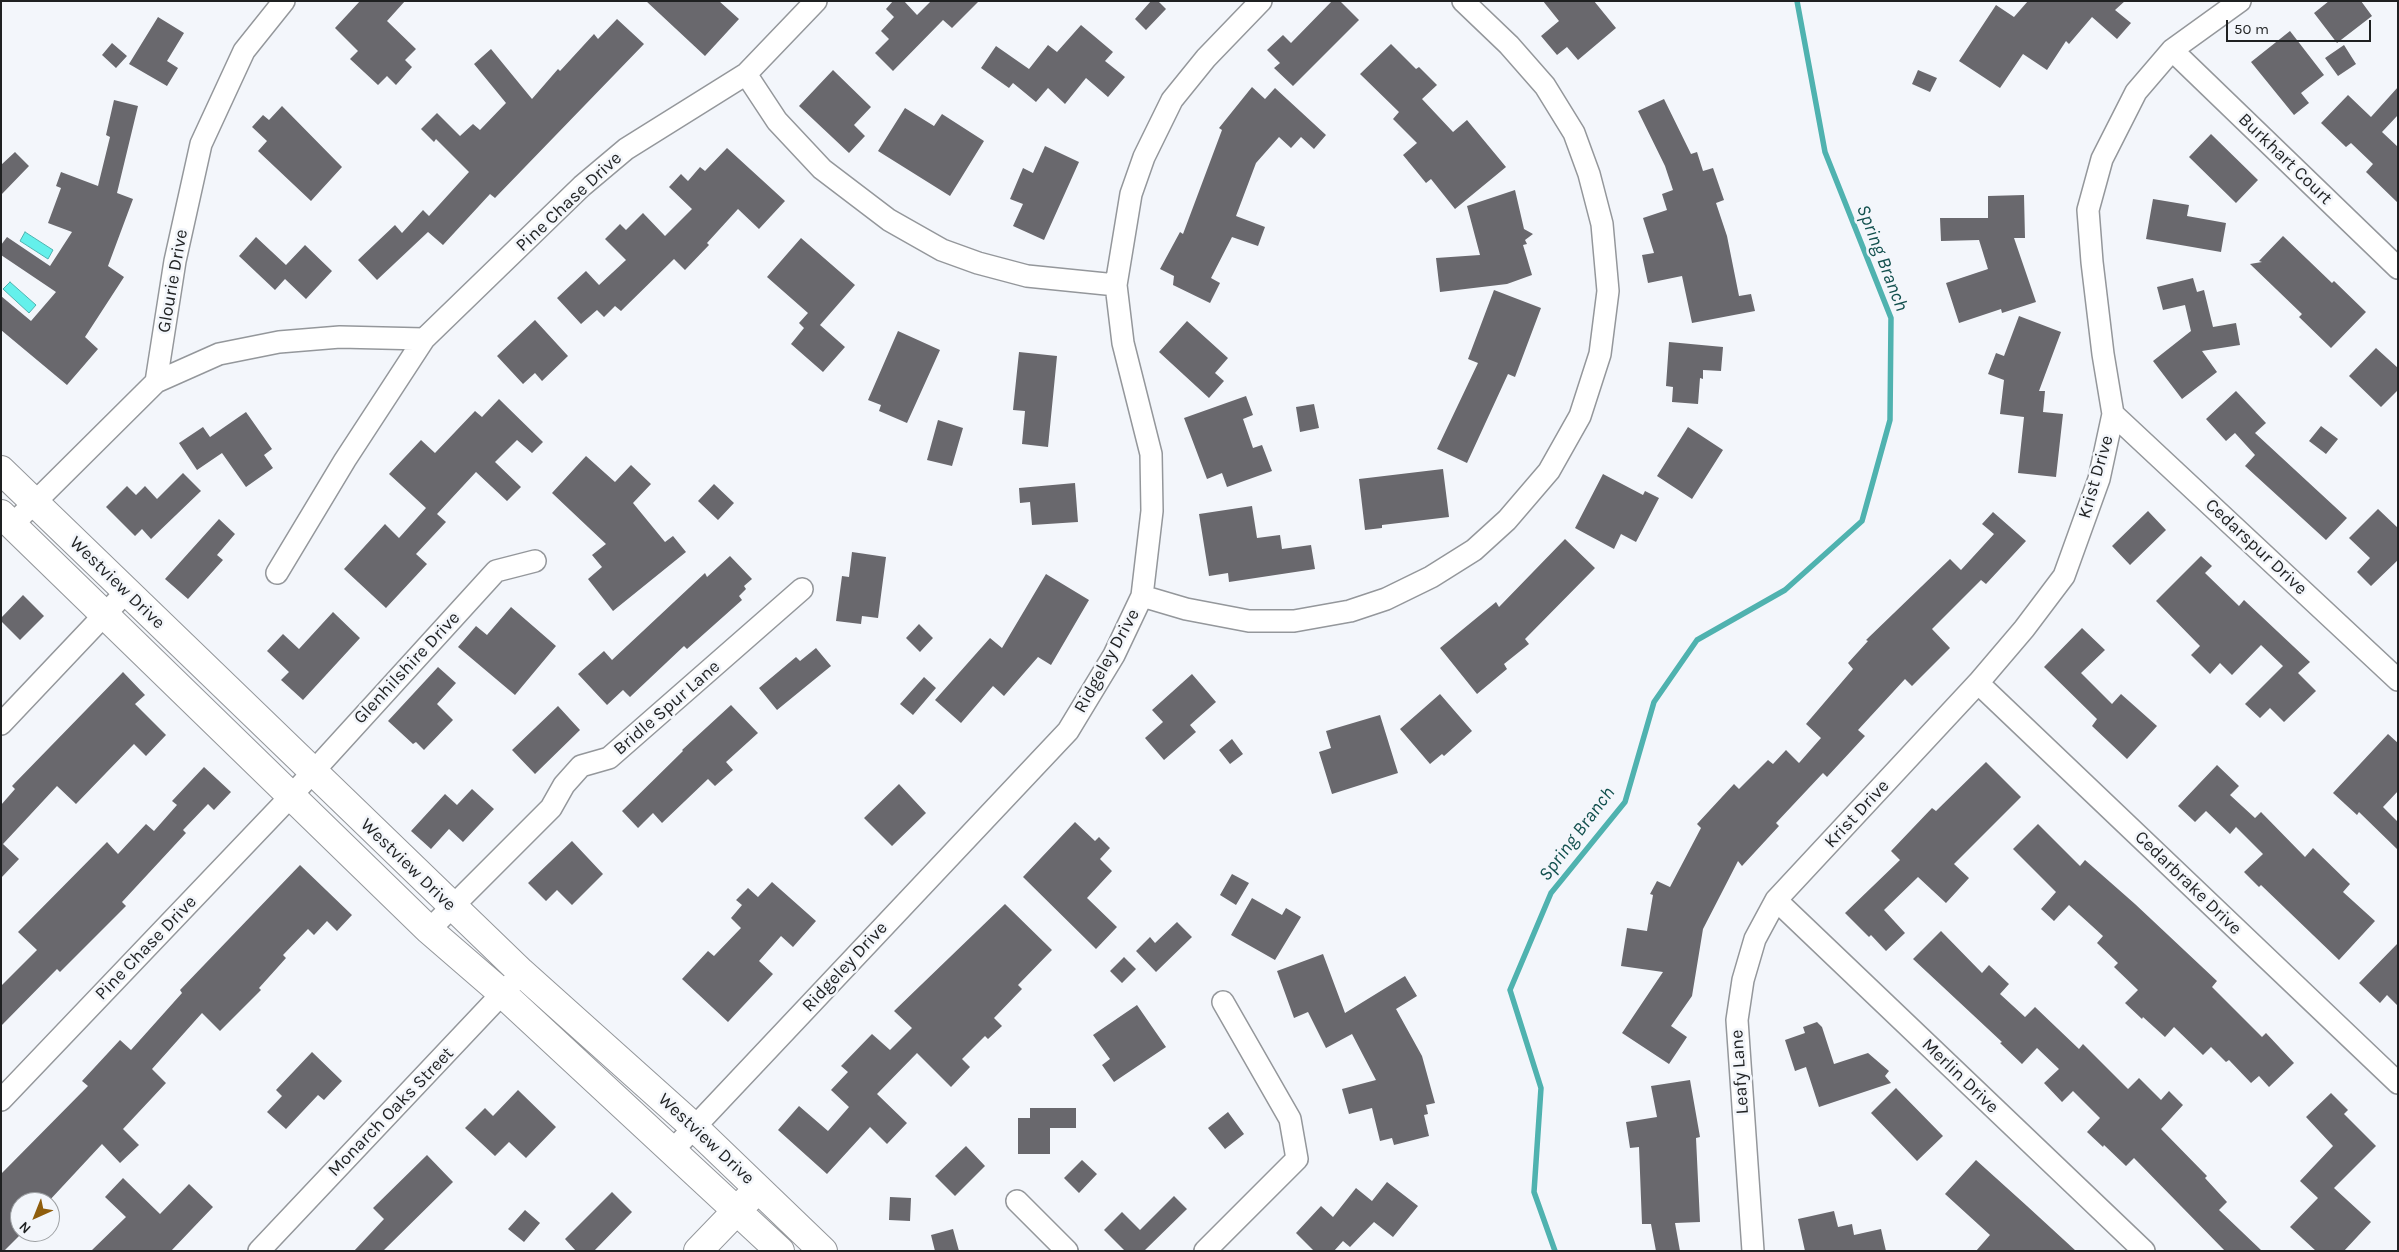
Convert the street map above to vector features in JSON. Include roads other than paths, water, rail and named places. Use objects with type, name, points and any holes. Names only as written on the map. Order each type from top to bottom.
[{"type":"main road","name":"Westview Drive","points":[[1,470],[452,907],[521,972],[694,1127],[824,1251]]},
{"type":"main road","name":"Westview Drive","points":[[7,520],[429,930],[503,994],[780,1251]]},
{"type":"main road","points":[[698,1251],[759,1189]]},
{"type":"street","name":"Glourie Drive","points":[[156,382],[175,261],[201,144],[244,51],[284,1]]},
{"type":"street","name":"Pine Chase Drive","points":[[277,573],[345,460],[424,339],[582,186],[626,149],[746,74],[816,1]]},
{"type":"street","name":"Ridgeley Drive","points":[[672,1151],[1068,731],[1114,655],[1142,596],[1152,511],[1151,454],[1123,343],[1116,285],[1131,194],[1144,157],[1172,100],[1206,58],[1261,1]]},
{"type":"street","points":[[1142,596],[1186,609],[1248,621],[1305,619],[1350,611],[1386,598],[1432,577],[1474,550],[1507,520],[1550,471],[1580,416],[1600,354],[1608,291],[1602,224],[1589,174],[1574,133],[1545,86],[1509,45],[1463,1]]},
{"type":"street","name":"Krist Drive","points":[[1776,900],[1978,683],[2024,629],[2064,576],[2099,479],[2114,414],[2098,317],[2088,210],[2102,159],[2136,92],[2172,50],[2240,1]]},
{"type":"street","name":"Burkhart Court","points":[[2172,50],[2398,268]]},
{"type":"street","points":[[746,74],[777,121],[822,169],[890,220],[912,233],[942,250],[1027,276],[1116,285]]},
{"type":"street","points":[[7,520],[35,503],[156,382],[219,354],[279,342],[340,337],[424,339]]},
{"type":"street","name":"Cedarspur Drive","points":[[2114,414],[2398,680]]},
{"type":"street","name":"Glenhilshire Drive","points":[[291,796],[496,571],[535,561]]},
{"type":"street","name":"Bridle Spur Lane","points":[[429,930],[551,808],[564,785],[581,766],[609,758],[802,589]]},
{"type":"street","points":[[1,724],[106,616],[126,592]]},
{"type":"street","name":"Cedarbrake Drive","points":[[1978,683],[2398,1083]]},
{"type":"street","name":"Pine Chase Drive","points":[[1,1100],[291,796]]},
{"type":"street","name":"Leafy Lane","points":[[1753,1251],[1737,1020],[1747,959],[1754,939],[1776,900]]},
{"type":"street","name":"Merlin Drive","points":[[1776,900],[2144,1251]]},
{"type":"street","name":"Monarch Oaks Street","points":[[259,1251],[503,994],[521,972]]},
{"type":"street","points":[[1205,1251],[1297,1160],[1290,1119],[1224,1002]]},
{"type":"street","points":[[1017,1201],[1067,1251]]},
{"type":"water","points":[[25,232],[53,250],[48,259],[20,241]]},
{"type":"water","points":[[10,282],[36,305],[29,313],[3,289]]},
{"type":"waterway","name":"Spring Branch","points":[[1555,1251],[1534,1192],[1541,1088],[1510,990],[1551,893],[1625,802],[1654,702],[1697,640],[1785,590],[1862,521],[1890,420],[1891,318],[1825,152],[1797,1]]}]
